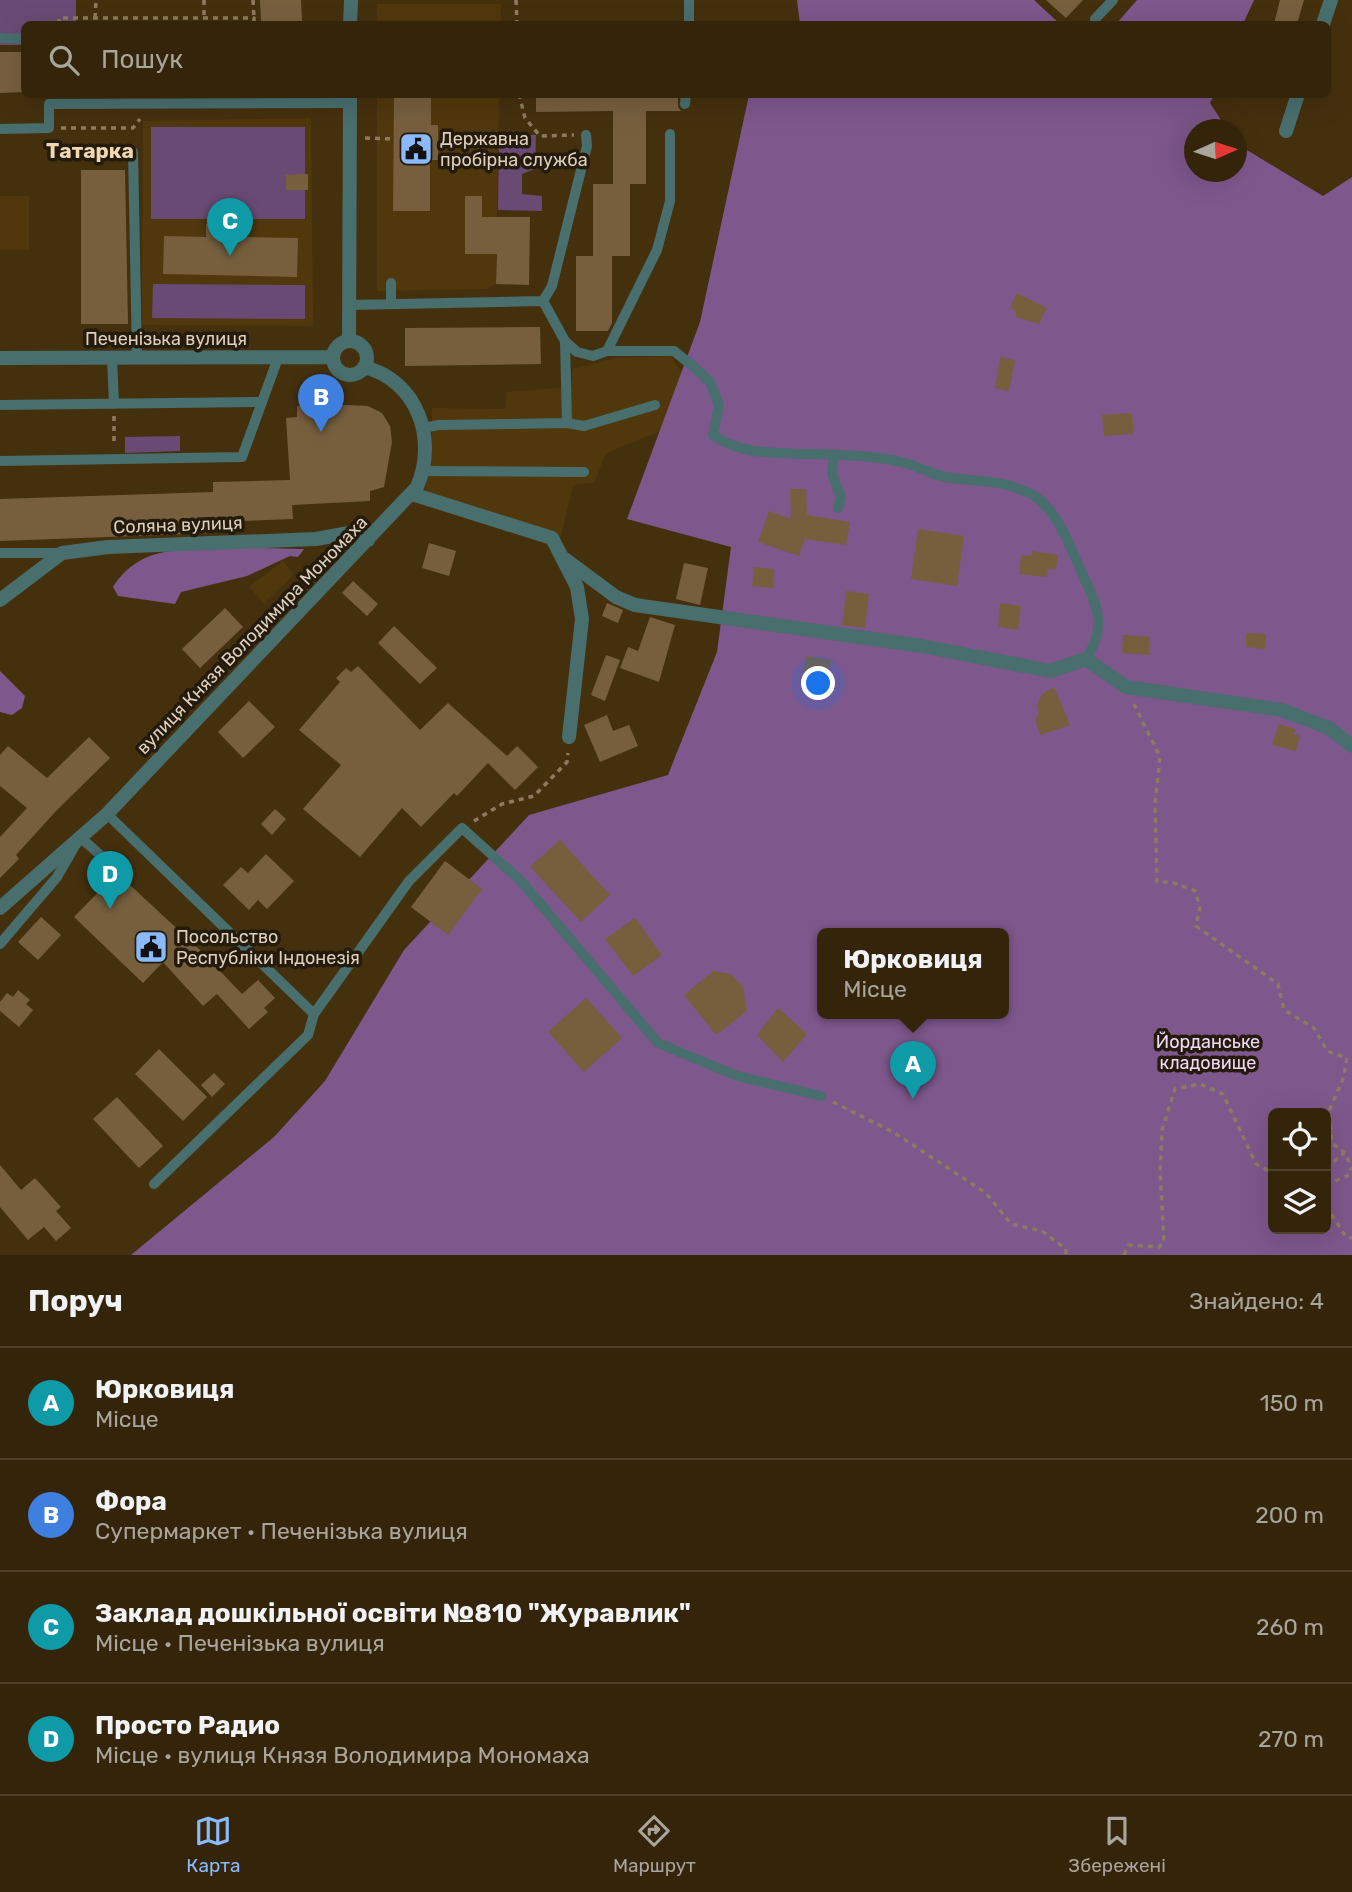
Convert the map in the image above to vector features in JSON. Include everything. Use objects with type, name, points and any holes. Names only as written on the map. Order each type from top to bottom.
[{"type":"street","points":[[350,21],[351,0]]},
{"type":"street","points":[[1324,21],[1331,0]]},
{"type":"street","points":[[1286,131],[1297,98]]},
{"type":"street","points":[[349,341],[350,99]]},
{"type":"street","points":[[349,341],[359,344],[366,352],[365,367],[348,375],[335,367],[333,357],[336,348],[349,341]]},
{"type":"street","name":"Печенізька вулиця","points":[[0,358],[333,357]]},
{"type":"street","name":"вулиця Князя Володимира Мономаха","points":[[0,908],[107,814],[412,494],[424,471],[423,428],[415,404],[401,385],[382,371],[365,367]]},
{"type":"street","points":[[412,494],[552,538],[565,559],[588,620],[569,737]]},
{"type":"street","name":"Соляна вулиця","points":[[0,600],[62,553],[108,547],[316,539],[360,531],[368,540]]},
{"type":"street","points":[[565,559],[616,597],[635,605],[922,646],[1050,671],[1086,659],[1126,687],[1282,710],[1328,728],[1352,746]]},
{"type":"lane","points":[[689,0],[689,21]]},
{"type":"lane","points":[[1095,19],[1113,0]]},
{"type":"lane","points":[[0,38],[21,39]]},
{"type":"lane","points":[[0,129],[49,128],[49,104],[350,99]]},
{"type":"lane","points":[[607,351],[657,250],[670,201],[670,134]]},
{"type":"lane","points":[[543,302],[552,286],[587,146],[586,135]]},
{"type":"lane","points":[[133,152],[137,358]]},
{"type":"lane","points":[[391,283],[391,304]]},
{"type":"lane","points":[[349,305],[543,302]]},
{"type":"lane","points":[[543,302],[565,341],[577,352],[593,356],[607,351],[674,351],[694,366],[709,382],[719,405],[713,435],[723,443],[762,452],[834,455],[903,462],[950,478],[984,479],[1033,496],[1051,514],[1067,539],[1098,614],[1098,640],[1086,659]]},
{"type":"lane","points":[[565,341],[567,423]]},
{"type":"lane","points":[[112,358],[114,404]]},
{"type":"lane","points":[[0,461],[242,457],[278,358]]},
{"type":"lane","points":[[0,405],[262,402]]},
{"type":"lane","points":[[423,428],[439,425],[528,426],[567,423],[584,426],[655,405]]},
{"type":"lane","points":[[834,455],[832,474],[841,497],[838,508]]},
{"type":"lane","points":[[424,471],[584,472]]},
{"type":"lane","points":[[0,553],[62,553]]},
{"type":"lane","points":[[107,814],[314,1014]]},
{"type":"lane","points":[[155,1184],[308,1035],[314,1014],[409,881],[462,828],[521,881],[658,1043],[737,1076],[821,1096]]},
{"type":"lane","points":[[0,944],[58,877],[80,837],[108,862]]},
{"type":"path","points":[[96,0],[96,18]]},
{"type":"path","points":[[204,0],[204,18]]},
{"type":"path","points":[[59,21],[59,18],[254,18],[253,0]]},
{"type":"path","points":[[516,0],[517,21]]},
{"type":"path","points":[[520,98],[525,118],[540,136],[586,135]]},
{"type":"path","points":[[49,128],[133,128],[150,104]]},
{"type":"path","points":[[363,138],[394,139]]},
{"type":"path","points":[[1126,687],[1160,757],[1155,804],[1157,881],[1171,882],[1195,891],[1200,906],[1196,926],[1278,984],[1284,1010],[1314,1028],[1327,1051],[1347,1058],[1343,1079],[1329,1111],[1332,1143],[1346,1154],[1351,1169],[1349,1175],[1331,1183]]},
{"type":"path","points":[[462,828],[502,804],[534,796],[567,762],[569,737]]},
{"type":"path","points":[[1124,1255],[1129,1245],[1159,1247],[1164,1241],[1160,1171],[1162,1130],[1175,1089],[1200,1084],[1223,1094],[1256,1164],[1269,1171]]},
{"type":"path","points":[[821,1096],[893,1132],[949,1168],[986,1193],[1011,1224],[1042,1230],[1066,1249],[1066,1255]]},
{"type":"path","points":[[1331,1164],[1346,1154]]},
{"type":"path","points":[[1331,1214],[1346,1237],[1352,1238]]},
{"type":"shaded area","points":[[0,0],[76,0],[76,21],[21,21],[21,45],[0,45]]},
{"type":"shaded area","points":[[377,4],[501,4],[501,21],[377,21]]},
{"type":"shaded area","points":[[377,98],[499,98],[496,284],[487,289],[377,291]]},
{"type":"shaded area","points":[[311,118],[313,326],[142,325],[143,121]]},
{"type":"shaded area","points":[[151,127],[305,127],[305,219],[151,219]]},
{"type":"shaded area","points":[[536,135],[535,169],[522,174],[522,194],[542,196],[542,211],[498,210],[499,136]]},
{"type":"shaded area","points":[[0,196],[29,196],[29,250],[0,250]]},
{"type":"shaded area","points":[[153,284],[305,285],[305,319],[152,318]]},
{"type":"shaded area","points":[[671,356],[687,381],[668,428],[606,453],[594,483],[573,485],[561,537],[552,538],[422,497],[431,470],[432,408],[505,409],[507,392],[571,387],[573,369],[617,358]]},
{"type":"shaded area","points":[[180,436],[180,451],[125,453],[125,437]]},
{"type":"shaded area","points":[[283,561],[294,574],[264,603],[249,587]]},
{"type":"green space","points":[[797,0],[1034,0],[1057,21],[800,21]]},
{"type":"green space","points":[[1137,0],[1254,0],[1244,21],[1119,21]]},
{"type":"green space","name":"Йорданське кладовище","points":[[748,98],[1212,98],[1210,103],[1220,119],[1184,119],[1184,182],[1247,182],[1247,150],[1323,196],[1352,177],[1352,1255],[131,1255],[274,1137],[325,1081],[404,950],[529,815],[668,775],[717,652],[731,547],[627,519],[700,322]]},
{"type":"green space","points":[[200,548],[304,549],[298,557],[290,556],[247,576],[181,592],[175,604],[118,596],[113,587],[131,567],[160,553]]},
{"type":"green space","points":[[0,671],[25,696],[22,708],[12,715],[0,712]]},
{"type":"building","points":[[260,0],[301,0],[302,21],[261,21]]},
{"type":"building","points":[[1046,0],[1083,0],[1066,18]]},
{"type":"building","points":[[1280,0],[1304,0],[1298,21],[1275,21]]},
{"type":"building","points":[[0,52],[21,52],[21,92],[0,93]]},
{"type":"building","name":"Державна пробірна служба","points":[[394,98],[431,98],[431,125],[438,125],[438,160],[430,160],[430,211],[393,211]]},
{"type":"building","points":[[536,98],[678,98],[681,111],[646,111],[646,184],[630,184],[630,256],[612,256],[612,323],[608,331],[576,331],[576,256],[593,256],[593,184],[613,184],[613,111],[536,112]]},
{"type":"building","points":[[81,170],[125,170],[128,324],[81,324]]},
{"type":"building","points":[[308,174],[308,190],[286,190],[286,175]]},
{"type":"building","points":[[465,196],[482,196],[482,217],[530,217],[529,285],[496,284],[497,254],[465,254]]},
{"type":"building","points":[[206,224],[248,225],[247,237],[298,238],[297,277],[163,274],[164,236],[206,237]]},
{"type":"building","points":[[1017,293],[1047,308],[1039,324],[1016,317],[1016,312],[1010,307]]},
{"type":"building","points":[[540,327],[541,364],[405,366],[405,328]]},
{"type":"building","points":[[1000,357],[1015,360],[1009,391],[995,388]]},
{"type":"building","points":[[297,406],[368,406],[382,413],[390,426],[392,442],[384,487],[370,491],[370,501],[292,505],[293,519],[214,522],[215,533],[0,541],[0,499],[213,492],[213,482],[290,480],[286,418],[297,417]]},
{"type":"building","points":[[1132,413],[1134,434],[1104,436],[1102,415]]},
{"type":"building","points":[[790,489],[806,489],[807,515],[850,522],[846,545],[805,539],[799,556],[758,542],[769,511],[791,519]]},
{"type":"building","points":[[918,529],[964,536],[957,586],[911,579]]},
{"type":"building","points":[[429,543],[456,551],[449,576],[422,568]]},
{"type":"building","points":[[1032,551],[1058,555],[1056,570],[1048,569],[1047,577],[1019,574],[1021,555],[1032,556]]},
{"type":"building","points":[[684,563],[708,568],[700,605],[676,599]]},
{"type":"building","points":[[754,567],[774,569],[773,588],[752,586]]},
{"type":"building","points":[[353,581],[378,604],[367,616],[342,593]]},
{"type":"building","points":[[846,591],[869,594],[865,628],[842,625]]},
{"type":"building","points":[[607,603],[623,610],[618,623],[602,616]]},
{"type":"building","points":[[1000,603],[1021,606],[1018,630],[998,627]]},
{"type":"building","points":[[225,608],[243,627],[200,668],[182,649]]},
{"type":"building","points":[[650,617],[675,625],[659,682],[620,668],[628,647],[638,651]]},
{"type":"building","points":[[394,626],[437,668],[420,684],[378,643]]},
{"type":"building","points":[[1246,633],[1266,634],[1265,649],[1246,647]]},
{"type":"building","points":[[1123,635],[1150,637],[1149,655],[1122,653]]},
{"type":"building","points":[[606,655],[620,660],[605,701],[591,695]]},
{"type":"building","points":[[806,656],[831,660],[827,686],[802,683]]},
{"type":"building","points":[[358,666],[420,730],[448,703],[507,756],[517,746],[538,767],[515,790],[488,763],[457,796],[454,793],[421,827],[402,808],[360,857],[303,809],[341,765],[299,730],[340,682],[336,678],[346,668],[351,672]]},
{"type":"building","points":[[1054,687],[1070,725],[1040,735],[1035,719],[1039,714],[1037,705],[1042,694]]},
{"type":"building","points":[[249,701],[275,727],[243,758],[218,732]]},
{"type":"building","points":[[607,715],[613,731],[629,725],[638,746],[600,762],[584,725]]},
{"type":"building","points":[[1279,724],[1296,729],[1294,734],[1300,736],[1296,751],[1272,745]]},
{"type":"building","points":[[89,737],[110,758],[56,811],[16,855],[19,859],[0,878],[0,837],[27,808],[0,786],[0,755],[8,746],[47,778]]},
{"type":"building","points":[[275,809],[286,819],[272,835],[261,824]]},
{"type":"building","points":[[560,840],[610,895],[581,922],[530,867]]},
{"type":"building","points":[[266,854],[294,881],[267,909],[258,900],[249,910],[223,885],[241,867],[248,873]]},
{"type":"building","points":[[445,861],[482,889],[448,935],[411,907]]},
{"type":"building","points":[[117,873],[199,949],[242,994],[258,980],[275,998],[264,1008],[268,1012],[249,1029],[217,994],[203,1006],[163,962],[143,983],[74,917]]},
{"type":"building","points":[[41,917],[61,935],[38,960],[18,942]]},
{"type":"building","points":[[635,918],[662,955],[633,976],[605,939]]},
{"type":"building","points":[[713,971],[731,974],[743,987],[747,1011],[716,1035],[684,995]]},
{"type":"building","points":[[18,990],[30,1000],[26,1004],[33,1010],[19,1027],[0,1011],[0,1002],[7,993],[13,997]]},
{"type":"building","points":[[586,998],[622,1038],[584,1072],[548,1032]]},
{"type":"building","points":[[778,1008],[807,1034],[783,1062],[757,1035]]},
{"type":"building","points":[[159,1049],[207,1097],[183,1121],[135,1074]]},
{"type":"building","points":[[214,1073],[225,1084],[212,1097],[201,1085]]},
{"type":"building","points":[[117,1097],[163,1146],[139,1168],[93,1119]]},
{"type":"building","points":[[0,1165],[21,1190],[35,1178],[61,1207],[56,1211],[71,1228],[56,1241],[44,1227],[28,1240],[0,1207]]},
{"type":"place","name":"Державна пробірна служба","points":[[416,149]]},
{"type":"place","name":"Заклад дошкільної освіти №810 \"Журавлик\"","points":[[230,256]]},
{"type":"place","name":"Фора","points":[[321,432]]},
{"type":"place","name":"Просто Радио","points":[[110,909]]},
{"type":"place","name":"Посольство Республіки Індонезія","points":[[151,947]]},
{"type":"place","name":"Юрковиця","points":[[913,1099]]},
{"type":"district","name":"Татарка","points":[[90,151]]}]
